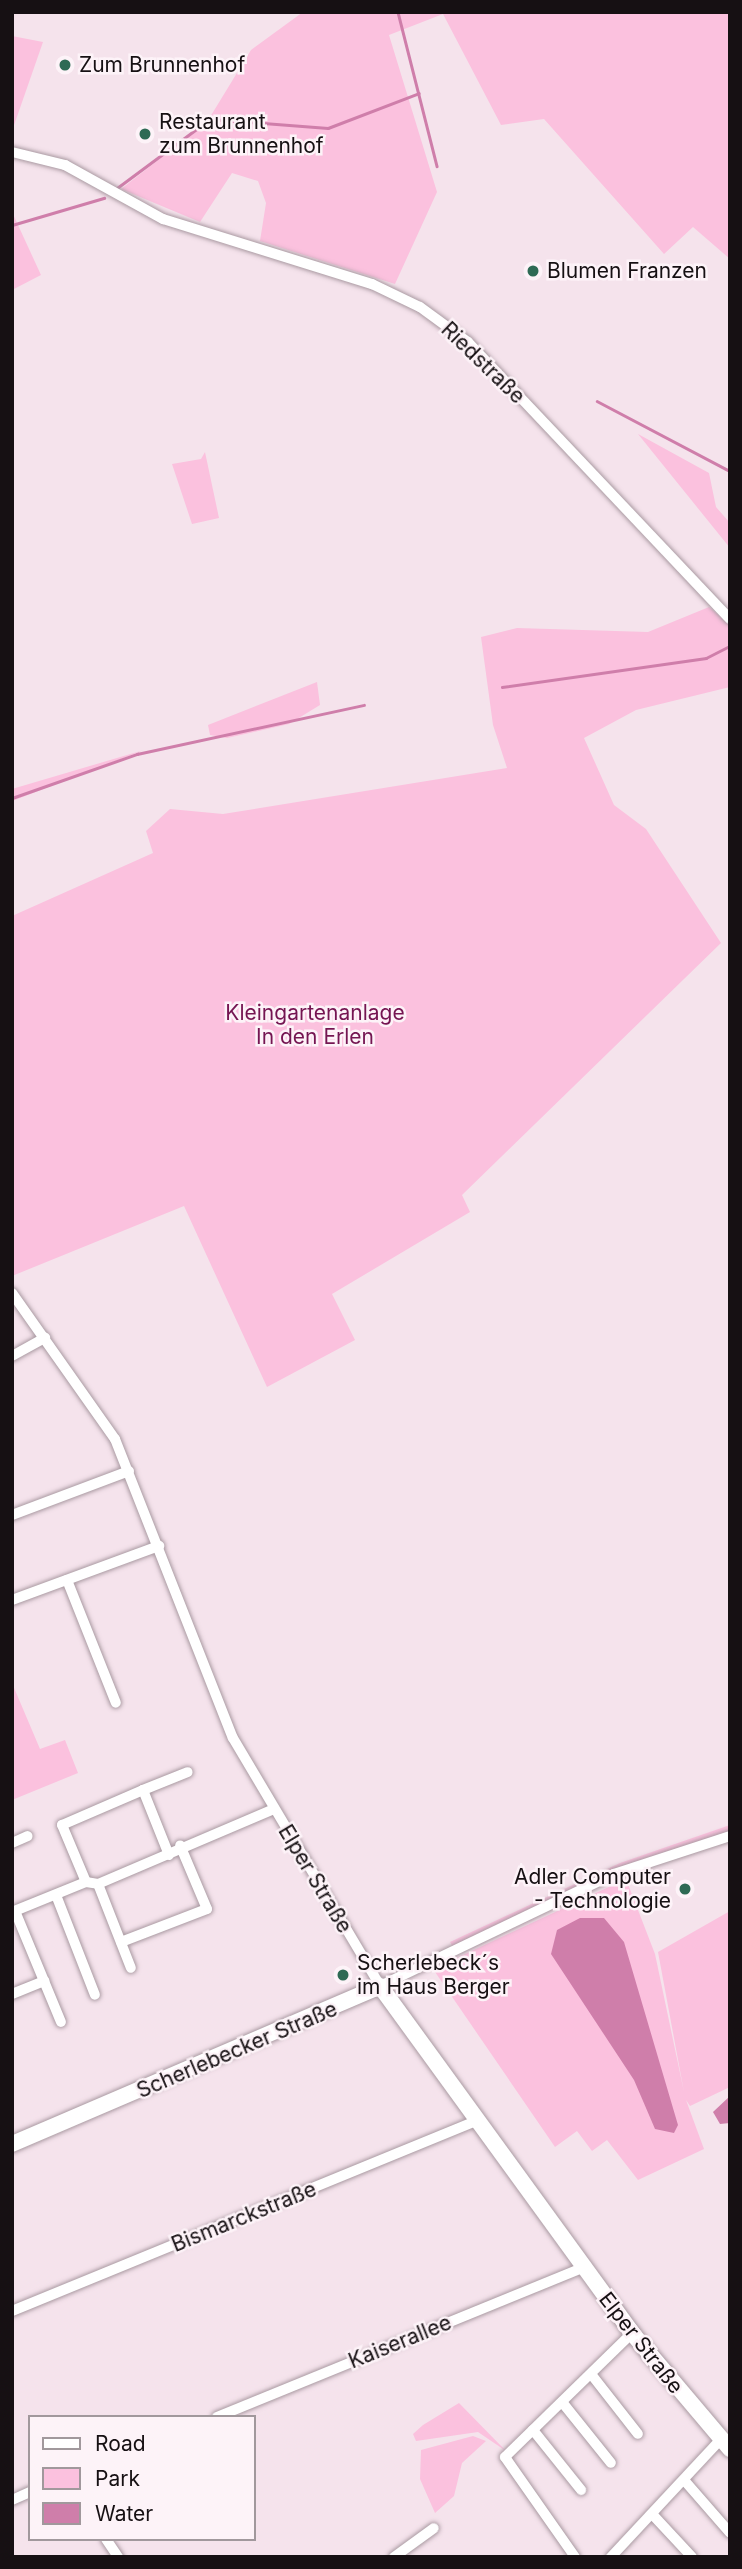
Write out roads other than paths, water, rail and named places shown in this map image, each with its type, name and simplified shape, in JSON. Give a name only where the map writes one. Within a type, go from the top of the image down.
[{"type":"street","name":"Riedstraße","points":[[12,152],[65,165],[163,219],[372,284],[420,307],[468,342],[730,619]]},
{"type":"street","name":"Elper Straße","points":[[12,1293],[115,1440],[233,1738],[380,1986],[583,2268],[632,2333],[725,2444]]},
{"type":"street","points":[[12,1356],[45,1338]]},
{"type":"street","points":[[12,1515],[129,1471]]},
{"type":"street","points":[[12,1601],[159,1546]]},
{"type":"street","points":[[67,1580],[116,1703]]},
{"type":"street","points":[[86,1882],[62,1825],[188,1772]]},
{"type":"street","points":[[143,1790],[169,1855]]},
{"type":"street","points":[[61,2022],[13,1912],[86,1882],[98,1884],[169,1855],[180,1845],[274,1809]]},
{"type":"street","points":[[12,1843],[28,1836]]},
{"type":"street","name":"Scherlebecker Straße","points":[[12,2144],[380,1986],[614,1874],[730,1836]]},
{"type":"street","points":[[121,1942],[206,1909],[180,1845]]},
{"type":"street","points":[[98,1884],[131,1968]]},
{"type":"street","points":[[56,1895],[95,1995]]},
{"type":"street","points":[[12,1994],[44,1981]]},
{"type":"street","name":"Bismarckstraße","points":[[12,2311],[476,2121]]},
{"type":"street","name":"Kaiserallee","points":[[222,2415],[583,2268]]},
{"type":"street","points":[[575,2557],[562,2542],[505,2456],[632,2333]]},
{"type":"street","points":[[591,2374],[638,2434]]},
{"type":"street","points":[[562,2402],[611,2463]]},
{"type":"street","points":[[533,2430],[581,2490]]},
{"type":"street","points":[[611,2557],[684,2480],[725,2444]]},
{"type":"street","points":[[684,2480],[730,2533]]},
{"type":"street","points":[[12,2500],[28,2493]]},
{"type":"street","points":[[652,2514],[692,2557]]},
{"type":"street","points":[[394,2557],[434,2528]]},
{"type":"street","points":[[107,2541],[118,2557]]},
{"type":"street","points":[[621,2547],[631,2557]]},
{"type":"water","points":[[580,1918],[604,1918],[624,1942],[678,2125],[674,2133],[655,2129],[634,2080],[551,1954],[557,1930]]},
{"type":"water","points":[[730,2096],[730,2123],[720,2124],[713,2112]]},
{"type":"waterway","points":[[398,12],[437,166]]},
{"type":"waterway","points":[[117,188],[210,119],[328,128],[419,93]]},
{"type":"waterway","points":[[12,225],[104,198]]},
{"type":"waterway","points":[[597,401],[730,471]]},
{"type":"waterway","points":[[502,687],[706,658],[730,646]]},
{"type":"waterway","points":[[12,798],[137,754],[364,705]]},
{"type":"place","name":"Zum Brunnenhof","points":[[65,65]]},
{"type":"place","name":"Restaurant zum Brunnenhof","points":[[145,134]]},
{"type":"place","name":"Blumen Franzen","points":[[533,271]]},
{"type":"place","name":"Adler Computer - Technologie","points":[[685,1889]]},
{"type":"place","name":"Scherlebeck´s im Haus Berger","points":[[343,1975]]},
{"type":"park label","name":"Kleingartenanlage In den Erlen","points":[[315,1025]]}]
